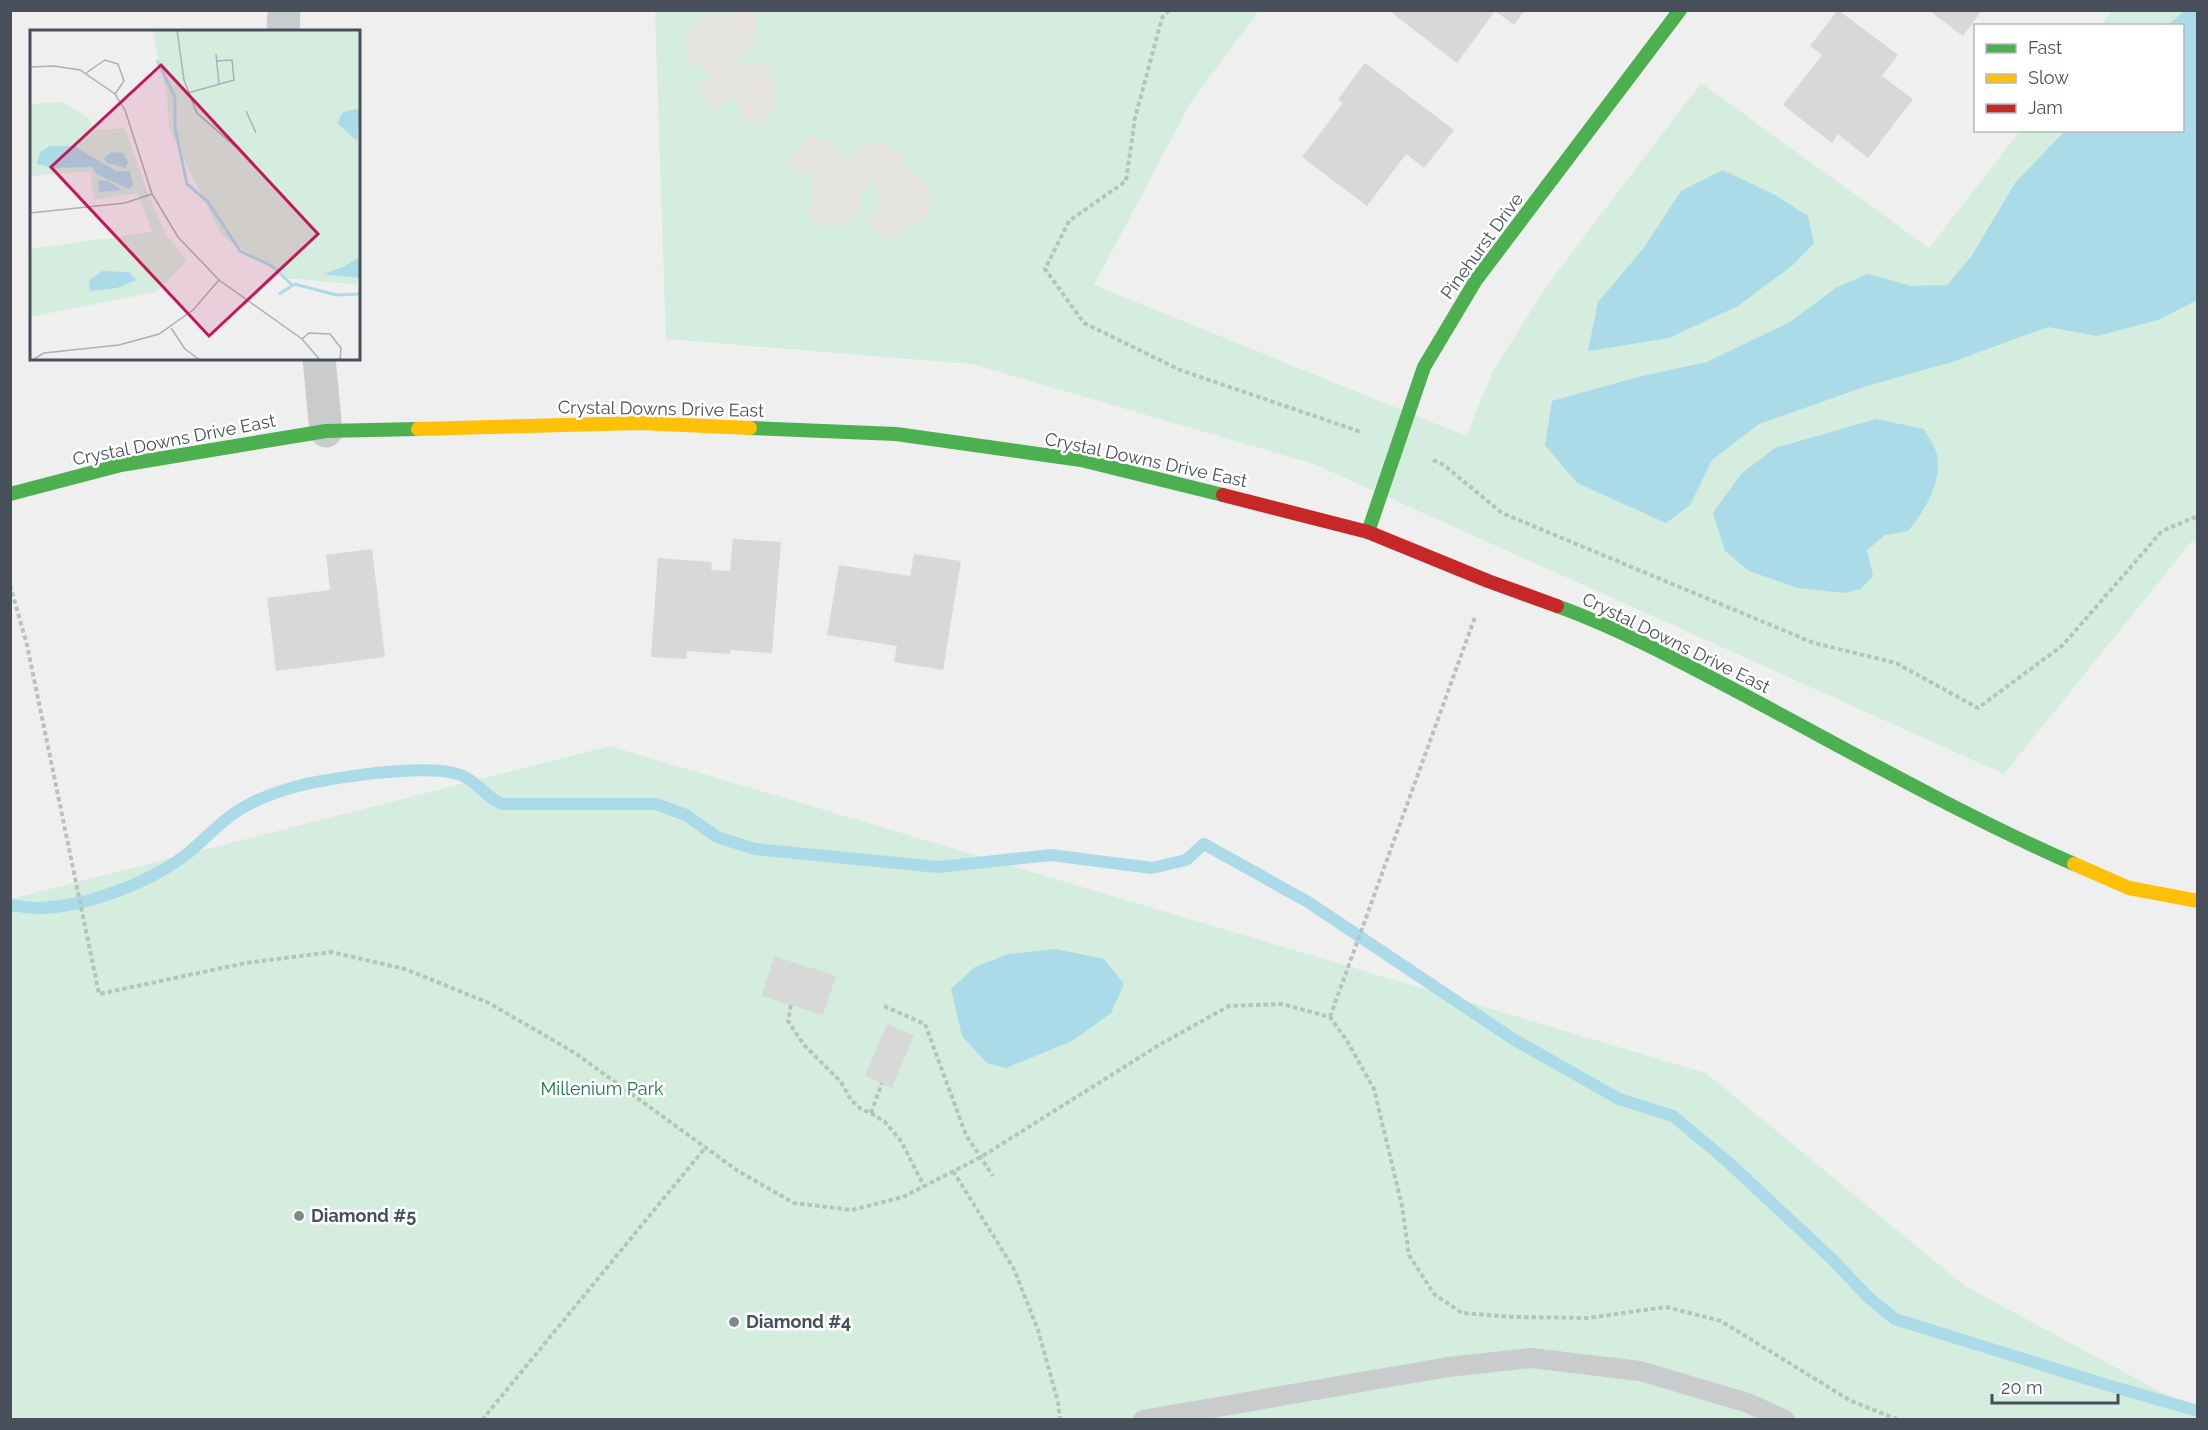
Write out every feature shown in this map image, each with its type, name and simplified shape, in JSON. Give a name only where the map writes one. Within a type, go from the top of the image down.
[{"type":"street","points":[[283,30],[284,10]]},
{"type":"street","name":"Pinehurst Drive","points":[[1368,532],[1424,367],[1476,280],[1680,10]]},
{"type":"street","points":[[319,360],[326,431]]},
{"type":"street","name":"Crystal Downs Drive East","points":[[10,494],[121,465],[326,431],[640,423],[896,434],[1081,460],[1368,532],[1488,581],[1595,620],[1708,676],[2012,837],[2129,888],[2198,901]]},
{"type":"lane","points":[[1143,1419],[1448,1367],[1531,1358],[1640,1371],[1748,1403],[1785,1419]]},
{"type":"path","points":[[1168,10],[1162,18],[1135,118],[1126,181],[1069,221],[1046,270],[1084,323],[1180,370],[1398,445],[1444,465],[1502,513],[1814,643],[1896,663],[1978,708],[2063,645],[2162,531],[2198,516]]},
{"type":"path","points":[[1330,1017],[1488,581]]},
{"type":"path","points":[[10,585],[27,645],[99,994],[246,963],[331,952],[405,969],[489,1004],[575,1053],[738,1171],[794,1203],[852,1210],[903,1197],[981,1157],[1159,1045],[1229,1006],[1282,1004],[1330,1017],[1347,1041],[1374,1089],[1402,1206],[1409,1255],[1434,1294],[1462,1313],[1514,1317],[1588,1318],[1666,1307],[1721,1321],[1851,1401],[1899,1419]]},
{"type":"path","points":[[791,1005],[788,1021],[804,1046],[841,1082],[851,1100],[861,1109],[885,1122],[901,1141],[924,1186]]},
{"type":"path","points":[[884,1006],[925,1024],[966,1135],[993,1176]]},
{"type":"path","points":[[871,1113],[882,1083]]},
{"type":"path","points":[[482,1419],[705,1148]]},
{"type":"path","points":[[953,1171],[1014,1269],[1038,1330],[1058,1402],[1060,1419]]},
{"type":"green space","points":[[655,11],[1259,11],[1191,102],[1094,285],[1466,436],[1493,371],[1548,284],[1701,83],[1929,248],[2019,132],[2184,132],[2184,24],[2102,24],[2112,11],[2197,11],[2197,542],[2192,541],[2004,774],[1314,464],[972,364],[666,339]]},
{"type":"green space","name":"Millenium Park","points":[[610,746],[1706,1073],[1965,1286],[2198,1412],[2197,1420],[11,1420],[11,899]]},
{"type":"sand","points":[[730,11],[760,11],[756,18],[758,26],[750,50],[740,55],[738,60],[741,64],[763,63],[773,80],[775,101],[768,118],[760,123],[749,124],[745,120],[735,98],[730,97],[718,109],[705,102],[700,90],[701,84],[712,73],[691,61],[685,54],[689,33],[698,19],[706,15],[724,14]]},
{"type":"sand","points":[[808,136],[827,140],[839,155],[853,155],[873,143],[884,144],[894,149],[901,155],[904,164],[928,184],[930,215],[920,223],[905,228],[889,239],[879,237],[869,226],[881,201],[876,195],[878,185],[874,181],[861,192],[859,208],[852,219],[846,223],[822,226],[810,217],[812,196],[809,191],[814,178],[812,174],[806,172],[796,174],[789,164]]},
{"type":"water","points":[[2185,10],[2198,11],[2197,300],[2158,320],[2097,336],[2048,327],[1952,362],[1867,386],[1759,424],[1712,460],[1690,505],[1666,523],[1577,483],[1545,445],[1552,401],[1638,377],[1707,362],[1790,322],[1837,287],[1868,274],[1911,286],[1947,285],[1971,257],[2015,183],[2064,132],[2184,132],[2184,24],[2169,24]]},
{"type":"water","points":[[1723,170],[1775,195],[1808,216],[1814,243],[1793,265],[1738,306],[1669,338],[1588,351],[1598,302],[1643,249],[1681,191]]},
{"type":"water","points":[[1876,419],[1924,429],[1936,452],[1938,465],[1931,496],[1908,531],[1885,535],[1867,550],[1873,576],[1861,589],[1844,593],[1798,588],[1749,571],[1725,551],[1713,513],[1741,474],[1775,448]]},
{"type":"water","points":[[1056,949],[1104,959],[1124,984],[1111,1013],[1072,1041],[1006,1068],[987,1063],[962,1036],[951,989],[975,967],[1008,954]]},
{"type":"building","points":[[1394,10],[1525,10],[1514,25],[1495,11],[1457,63],[1392,13]]},
{"type":"building","points":[[1838,10],[1898,55],[1882,76],[1913,99],[1868,158],[1838,134],[1832,143],[1783,105],[1822,55],[1810,46]]},
{"type":"building","points":[[1928,10],[1982,10],[1963,36]]},
{"type":"building","points":[[1365,63],[1454,130],[1424,168],[1406,154],[1367,206],[1302,157],[1343,103],[1338,99]]},
{"type":"building","points":[[733,539],[781,542],[772,653],[730,650],[730,654],[687,651],[687,659],[651,657],[658,558],[712,562],[711,570],[730,571]]},
{"type":"building","points":[[372,549],[385,657],[276,671],[267,598],[330,590],[326,555]]},
{"type":"building","points":[[914,554],[961,561],[943,670],[894,662],[897,646],[827,635],[839,565],[910,576]]},
{"type":"building","points":[[774,956],[836,976],[823,1015],[762,996]]},
{"type":"building","points":[[887,1024],[914,1035],[892,1088],[865,1076]]},
{"type":"waterway","points":[[10,905],[35,908],[57,907],[116,892],[172,865],[232,815],[255,801],[305,784],[375,773],[407,771],[431,770],[461,775],[502,804],[656,804],[686,815],[717,837],[755,849],[938,867],[1051,855],[1152,868],[1186,860],[1204,844],[1308,902],[1513,1039],[1619,1099],[1673,1116],[1728,1162],[1833,1260],[1869,1298],[1895,1319],[2198,1411]]},
{"type":"traffic: fast","points":[[1368,532],[1424,367],[1476,280],[1680,10]]},
{"type":"traffic: fast","points":[[750,428],[896,434],[1081,460],[1223,495]]},
{"type":"traffic: fast","points":[[10,494],[121,465],[326,431],[418,429]]},
{"type":"traffic: fast","points":[[1557,606],[1653,648],[1950,805],[2074,864]]},
{"type":"traffic: slow","points":[[418,429],[640,423],[750,428]]},
{"type":"traffic: slow","points":[[2074,864],[2129,888],[2198,901]]},
{"type":"traffic: jam","points":[[1223,495],[1368,532],[1488,581],[1557,606]]},
{"type":"place","name":"Diamond #5","points":[[299,1216]]},
{"type":"place","name":"Diamond #4","points":[[734,1322]]}]
